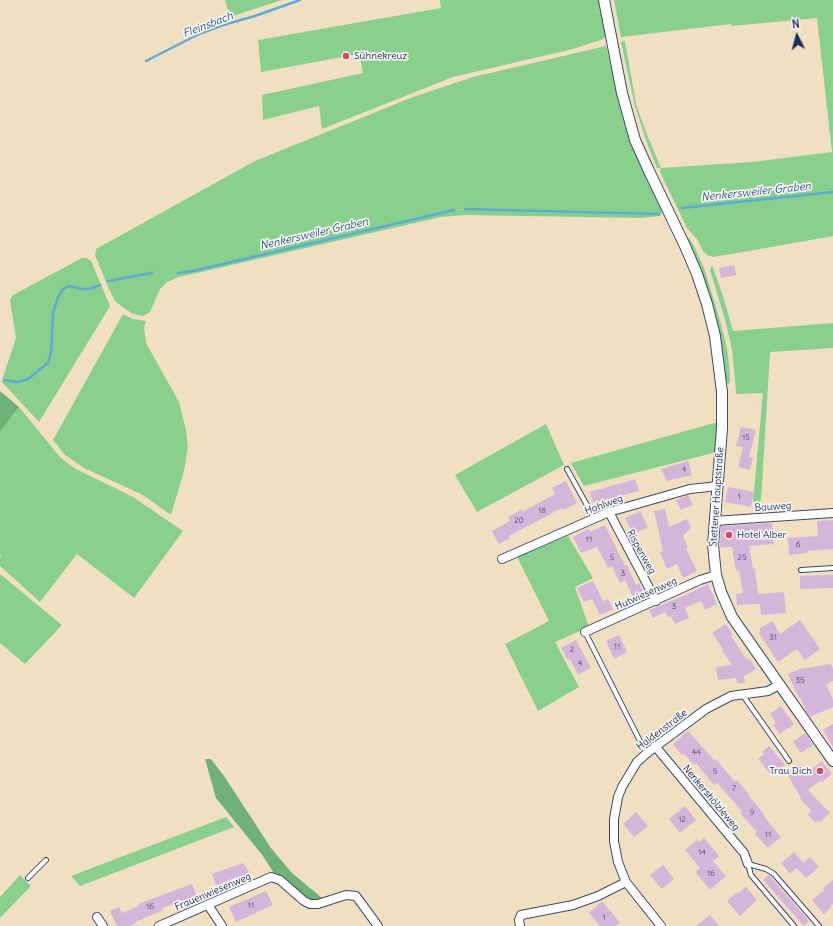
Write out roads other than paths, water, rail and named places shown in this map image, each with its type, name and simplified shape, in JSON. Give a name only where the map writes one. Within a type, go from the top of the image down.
[{"type":"street","name":"Stettener Hauptstraße","points":[[604,0],[622,93],[630,124],[649,171],[697,274],[715,336],[722,392],[722,428],[713,545],[716,575],[721,592],[732,616],[833,761]]},
{"type":"street","name":"Hohlweg","points":[[502,559],[609,512],[690,489],[718,486]]},
{"type":"street","name":"Rispenweg","points":[[609,512],[656,601]]},
{"type":"street","name":"Bauweg","points":[[714,521],[833,513]]},
{"type":"street","name":"Hutwiesenweg","points":[[585,632],[700,580],[716,575]]},
{"type":"street","name":"Haldenstraße","points":[[661,926],[626,882],[618,862],[614,819],[618,797],[622,787],[637,762],[647,752],[717,703],[731,696],[768,691],[779,685]]},
{"type":"street","name":"Nenkershölzleweg","points":[[655,746],[734,840],[744,853],[748,864]]},
{"type":"street","name":"Frauenwiesenweg","points":[[159,926],[271,877],[276,878],[289,887],[304,901],[310,904],[318,904],[346,895],[356,896],[378,926]]},
{"type":"street","points":[[520,926],[519,920],[521,914],[573,905],[598,896],[626,882]]},
{"type":"street","points":[[208,905],[222,926]]},
{"type":"street","points":[[97,917],[103,926]]},
{"type":"lane","points":[[567,469],[594,518]]},
{"type":"lane","points":[[801,570],[833,568]]},
{"type":"lane","points":[[585,632],[647,752]]},
{"type":"lane","points":[[741,694],[789,761]]},
{"type":"lane","points":[[28,878],[46,860]]},
{"type":"lane","points":[[748,864],[766,869],[774,874],[819,926]]},
{"type":"lane","name":"Nenkershölzleweg","points":[[748,864],[751,875],[794,926]]},
{"type":"waterway","name":"Fleinsbach","points":[[146,61],[199,34],[300,0]]},
{"type":"waterway","name":"Nenkersweiler Graben","points":[[682,208],[833,192]]},
{"type":"waterway","name":"Nenkersweiler Graben","points":[[465,209],[659,214]]},
{"type":"waterway","name":"Nenkersweiler Graben","points":[[178,273],[193,271],[454,210]]},
{"type":"waterway","name":"Nenkersweiler Graben","points":[[108,281],[152,273]]},
{"type":"waterway","name":"Nenkersweiler Graben","points":[[4,380],[18,382],[28,379],[48,363],[51,353],[53,313],[58,297],[63,289],[69,286],[90,289],[100,285]]},
{"type":"place","name":"Sühnekreuz","points":[[346,56]]},
{"type":"place","name":"Hotel Alber","points":[[729,535]]},
{"type":"place","name":"Trau Dich","points":[[820,771]]}]
